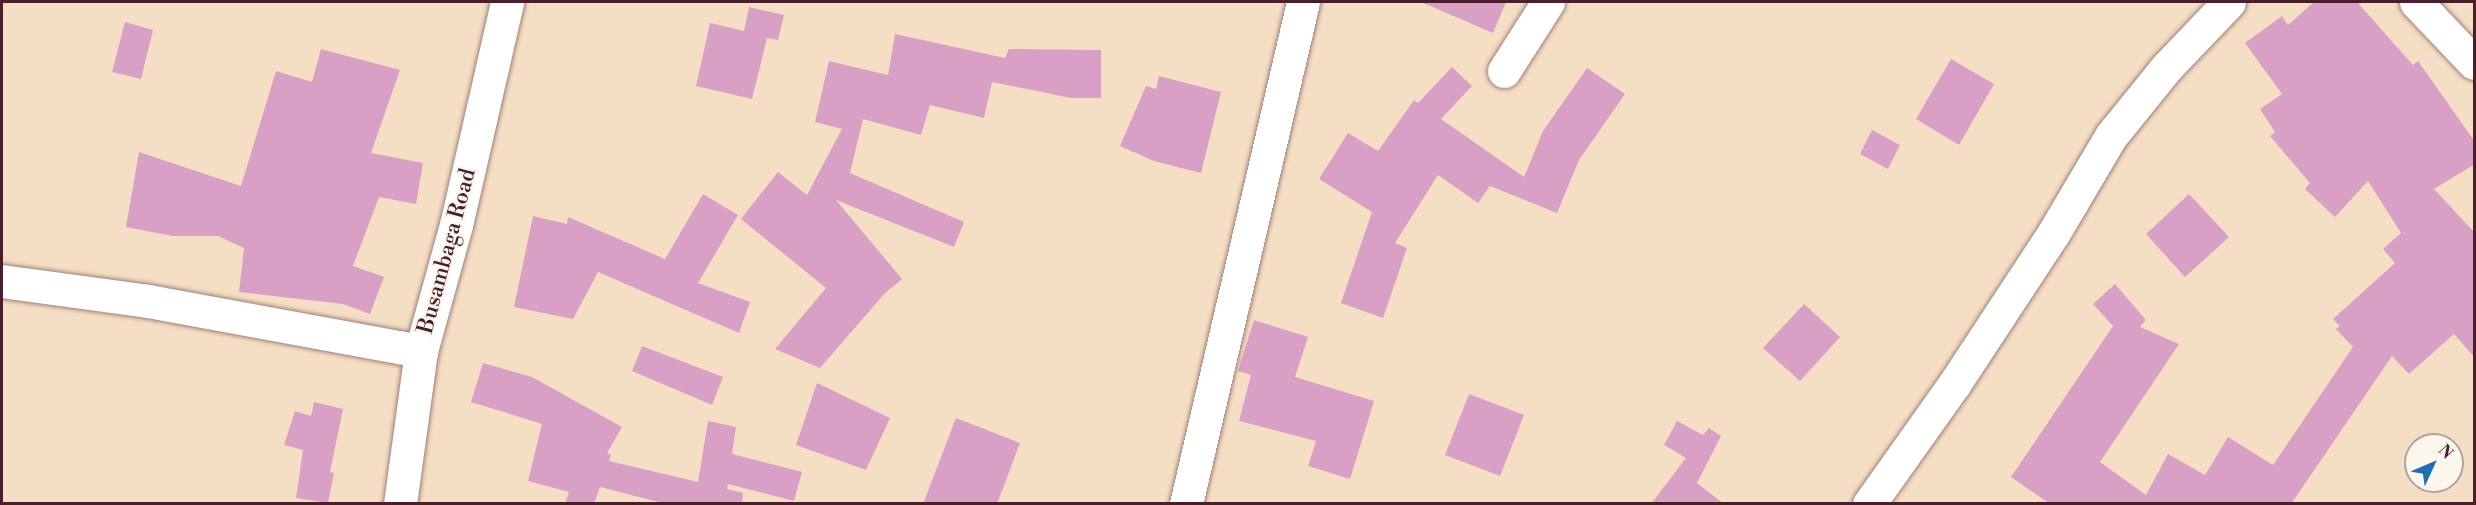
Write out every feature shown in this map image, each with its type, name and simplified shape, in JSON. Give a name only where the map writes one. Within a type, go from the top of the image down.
[{"type":"street","name":"Busambaga Road","points":[[400,504],[421,351],[456,225],[507,2]]},
{"type":"street","points":[[1186,504],[1303,2]]},
{"type":"street","points":[[1504,71],[1548,2]]},
{"type":"street","points":[[1869,504],[1955,383],[2053,234],[2111,136],[2166,68],[2229,2]]},
{"type":"street","points":[[2416,2],[2475,63]]},
{"type":"street","points":[[2,281],[147,301],[421,351]]},
{"type":"building","points":[[1421,2],[1506,2],[1493,33]]},
{"type":"building","points":[[2314,2],[2357,2],[2413,65],[2418,61],[2475,142],[2475,164],[2434,189],[2475,233],[2475,358],[2454,334],[2409,374],[2392,356],[2291,504],[2050,504],[2011,477],[2113,326],[2093,304],[2115,284],[2146,320],[2140,327],[2179,344],[2100,462],[2146,495],[2168,454],[2205,475],[2228,437],[2273,465],[2353,347],[2336,329],[2340,326],[2333,319],[2395,263],[2383,249],[2401,233],[2368,181],[2335,217],[2305,189],[2310,183],[2270,136],[2275,132],[2260,109],[2282,94],[2245,43],[2282,16],[2288,25]]},
{"type":"building","points":[[749,7],[784,15],[778,40],[767,38],[752,99],[696,86],[710,23],[744,31]]},
{"type":"building","points":[[125,22],[153,30],[141,79],[112,72]]},
{"type":"building","points":[[895,34],[1005,58],[1009,49],[1101,50],[1101,98],[1071,98],[992,82],[984,118],[930,105],[921,135],[863,119],[850,173],[964,222],[954,247],[836,200],[902,279],[885,293],[820,368],[775,349],[826,288],[741,219],[778,172],[807,195],[842,129],[815,122],[829,61],[888,75]]},
{"type":"building","points":[[321,49],[400,70],[371,153],[423,163],[416,204],[379,197],[353,266],[384,277],[370,314],[343,304],[239,292],[244,248],[218,236],[173,236],[126,227],[139,152],[241,186],[276,71],[312,82]]},
{"type":"building","points":[[1951,59],[1994,84],[1959,145],[1916,119]]},
{"type":"building","points":[[1452,67],[1472,86],[1441,119],[1524,177],[1543,131],[1587,68],[1625,94],[1579,160],[1557,213],[1490,186],[1478,203],[1438,175],[1395,243],[1407,248],[1383,318],[1341,303],[1372,212],[1319,179],[1348,133],[1378,151],[1414,100],[1418,103]]},
{"type":"building","points":[[1159,76],[1221,92],[1201,173],[1154,161],[1120,146],[1146,86],[1156,89]]},
{"type":"building","points":[[1872,130],[1900,145],[1888,169],[1860,154]]},
{"type":"building","points":[[703,194],[738,215],[698,283],[750,302],[739,333],[598,272],[573,319],[514,307],[533,216],[567,224],[568,217],[665,259]]},
{"type":"building","points":[[2189,194],[2229,237],[2185,277],[2146,234]]},
{"type":"building","points":[[1804,304],[1840,337],[1800,381],[1763,348]]},
{"type":"building","points":[[1254,320],[1308,337],[1295,377],[1374,401],[1350,479],[1308,466],[1316,441],[1239,421],[1251,375],[1238,371]]},
{"type":"building","points":[[642,346],[723,377],[712,405],[632,371]]},
{"type":"building","points":[[483,363],[532,377],[622,427],[607,453],[611,455],[609,461],[698,482],[708,421],[736,427],[732,454],[802,472],[794,501],[728,484],[727,489],[743,493],[742,504],[666,504],[600,487],[594,504],[565,504],[569,492],[528,481],[542,424],[471,402]]},
{"type":"building","points":[[817,383],[890,418],[866,470],[796,445]]},
{"type":"building","points":[[1469,394],[1524,415],[1500,476],[1445,455]]},
{"type":"building","points":[[314,402],[343,409],[330,472],[334,473],[328,503],[296,498],[303,450],[284,445],[295,411],[311,416]]},
{"type":"building","points":[[956,418],[1020,443],[997,504],[923,504]]},
{"type":"building","points":[[1677,421],[1703,435],[1709,428],[1721,436],[1697,483],[1724,504],[1651,504],[1686,458],[1664,445]]}]
